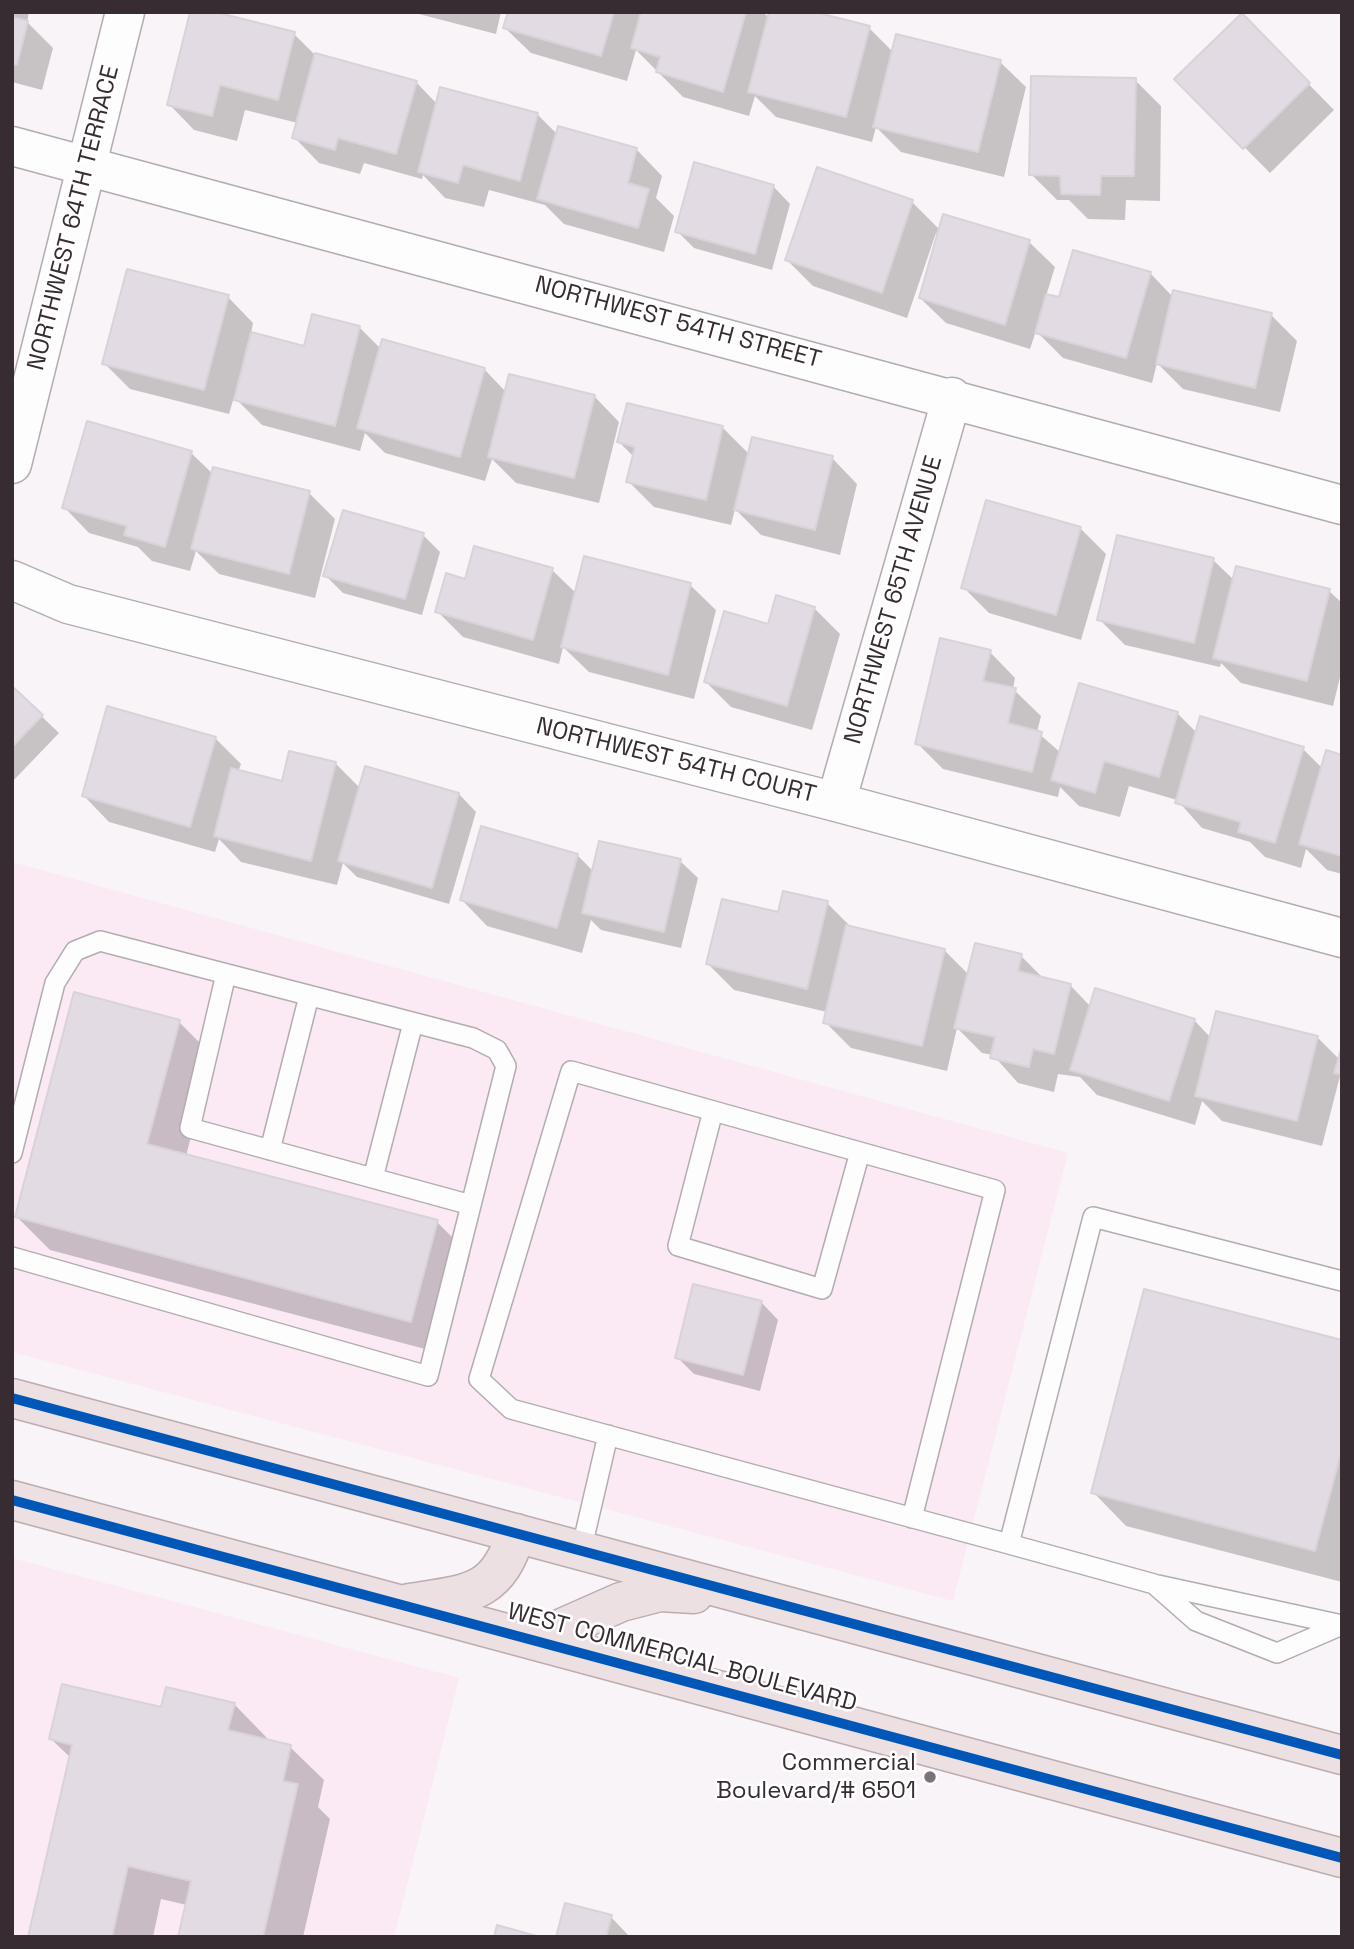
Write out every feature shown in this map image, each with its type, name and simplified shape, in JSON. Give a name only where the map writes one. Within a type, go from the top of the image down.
[{"type":"highway","points":[[12,1398],[1342,1755]]},
{"type":"highway","name":"WEST COMMERCIAL BOULEVARD","points":[[12,1500],[1342,1858]]},
{"type":"highway","points":[[400,1604],[478,1588],[496,1577],[508,1559],[516,1533]]},
{"type":"highway","points":[[535,1640],[621,1602],[660,1592],[742,1596]]},
{"type":"street","name":"NORTHWEST 64TH TERRACE","points":[[12,464],[125,12]]},
{"type":"street","name":"NORTHWEST 54TH STREET","points":[[12,146],[952,397],[1342,505]]},
{"type":"street","name":"NORTHWEST 65TH AVENUE","points":[[836,802],[952,397]]},
{"type":"street","name":"NORTHWEST 54TH COURT","points":[[12,580],[68,604],[836,802],[1342,938]]},
{"type":"lane","points":[[12,1153],[55,983],[75,951],[100,941],[473,1038],[497,1050],[506,1066],[428,1376],[12,1257]]},
{"type":"lane","points":[[226,974],[190,1128],[471,1205]]},
{"type":"lane","points":[[270,1150],[309,996]]},
{"type":"lane","points":[[373,1178],[413,1023]]},
{"type":"lane","points":[[912,1518],[996,1191],[571,1071],[479,1379],[511,1409],[1154,1584],[1342,1625],[1277,1653],[1196,1621],[1154,1584]]},
{"type":"lane","points":[[713,1111],[678,1246],[822,1289],[860,1152]]},
{"type":"lane","points":[[1009,1544],[1093,1217],[1342,1281]]},
{"type":"lane","points":[[581,1550],[608,1435]]},
{"type":"shaded area","points":[[12,862],[1068,1153],[953,1601],[12,1352]]},
{"type":"shaded area","points":[[12,1558],[459,1678],[394,1937],[12,1937]]},
{"type":"building","points":[[190,12],[215,12],[295,32],[278,100],[220,85],[212,116],[167,105]]},
{"type":"building","points":[[508,12],[614,12],[601,56],[503,28]]},
{"type":"building","points":[[641,12],[746,12],[723,92],[656,72],[660,57],[631,48]]},
{"type":"building","points":[[769,12],[815,12],[870,26],[846,117],[748,92]]},
{"type":"building","points":[[1242,13],[1310,83],[1243,149],[1174,79]]},
{"type":"building","points":[[12,17],[28,21],[17,65],[12,64]]},
{"type":"building","points":[[896,34],[1001,60],[978,152],[873,127]]},
{"type":"building","points":[[315,53],[417,81],[396,154],[338,138],[335,150],[292,138]]},
{"type":"building","points":[[1031,76],[1136,78],[1134,176],[1101,176],[1100,195],[1061,194],[1060,176],[1029,175]]},
{"type":"building","points":[[440,87],[538,113],[520,181],[463,165],[458,183],[418,172]]},
{"type":"building","points":[[558,126],[637,148],[628,183],[649,189],[638,228],[537,199]]},
{"type":"building","points":[[694,162],[774,185],[755,254],[675,232]]},
{"type":"building","points":[[817,167],[913,200],[882,293],[785,260]]},
{"type":"building","points":[[943,214],[1030,240],[1005,325],[919,298]]},
{"type":"building","points":[[1073,250],[1151,272],[1126,358],[1035,333],[1046,294],[1059,297]]},
{"type":"building","points":[[127,269],[229,295],[204,390],[102,364]]},
{"type":"building","points":[[1173,290],[1272,313],[1255,388],[1156,364]]},
{"type":"building","points":[[312,314],[360,326],[335,426],[234,400],[251,332],[304,346]]},
{"type":"building","points":[[382,339],[485,368],[460,457],[357,428]]},
{"type":"building","points":[[509,374],[595,395],[574,478],[488,457]]},
{"type":"building","points":[[627,403],[723,426],[706,500],[626,482],[635,447],[617,442]]},
{"type":"building","points":[[87,421],[192,451],[165,547],[124,535],[127,526],[62,508]]},
{"type":"building","points":[[752,437],[833,456],[815,530],[734,510]]},
{"type":"building","points":[[213,467],[310,491],[289,574],[191,549]]},
{"type":"building","points":[[986,500],[1081,527],[1056,615],[961,588]]},
{"type":"building","points":[[343,510],[424,533],[405,599],[323,576]]},
{"type":"building","points":[[1117,535],[1214,558],[1194,643],[1097,620]]},
{"type":"building","points":[[474,546],[553,568],[533,640],[435,612],[446,573],[465,579]]},
{"type":"building","points":[[584,556],[691,583],[668,675],[561,647]]},
{"type":"building","points":[[1236,566],[1330,589],[1307,681],[1213,658]]},
{"type":"building","points":[[776,595],[815,607],[787,706],[704,682],[724,611],[768,624]]},
{"type":"building","points":[[940,638],[991,650],[983,681],[1016,688],[1008,723],[1042,732],[1032,772],[915,744]]},
{"type":"building","points":[[1079,683],[1178,712],[1159,777],[1104,761],[1095,793],[1051,780]]},
{"type":"building","points":[[12,686],[43,715],[12,747]]},
{"type":"building","points":[[107,706],[216,737],[190,827],[82,796]]},
{"type":"building","points":[[1200,716],[1304,747],[1275,843],[1238,832],[1241,822],[1175,803]]},
{"type":"building","points":[[1326,750],[1342,755],[1342,856],[1299,844]]},
{"type":"building","points":[[289,751],[336,762],[311,861],[214,836],[231,768],[282,781]]},
{"type":"building","points":[[365,766],[459,793],[432,888],[338,861]]},
{"type":"building","points":[[481,826],[578,854],[557,928],[460,900]]},
{"type":"building","points":[[599,841],[681,859],[664,932],[582,913]]},
{"type":"building","points":[[783,891],[828,901],[807,989],[706,964],[722,899],[778,912]]},
{"type":"building","points":[[846,925],[945,949],[922,1046],[823,1023]]},
{"type":"building","points":[[975,943],[1022,954],[1018,971],[1071,984],[1054,1054],[1033,1049],[1029,1067],[990,1058],[995,1037],[954,1028]]},
{"type":"building","points":[[1095,988],[1195,1019],[1169,1101],[1070,1070]]},
{"type":"building","points":[[74,992],[180,1020],[147,1144],[438,1220],[411,1322],[15,1217]]},
{"type":"building","points":[[1216,1011],[1318,1036],[1297,1121],[1195,1096]]},
{"type":"building","points":[[1342,1046],[1342,1075],[1334,1073]]},
{"type":"building","points":[[693,1284],[762,1301],[743,1375],[675,1358]]},
{"type":"building","points":[[1144,1289],[1342,1340],[1342,1449],[1315,1551],[1091,1493]]},
{"type":"building","points":[[62,1684],[161,1707],[166,1687],[235,1703],[228,1730],[291,1745],[283,1781],[298,1784],[263,1937],[178,1937],[191,1881],[128,1866],[112,1937],[28,1937],[72,1745],[49,1739]]},
{"type":"building","points":[[565,1903],[612,1915],[606,1937],[556,1937]]},
{"type":"building","points":[[497,1925],[540,1937],[494,1937]]},
{"type":"cycle path","points":[[12,1398],[1342,1755]]},
{"type":"cycle path","points":[[12,1500],[1342,1858]]},
{"type":"place","name":"Commercial Boulevard/# 6501","points":[[930,1777]]}]
